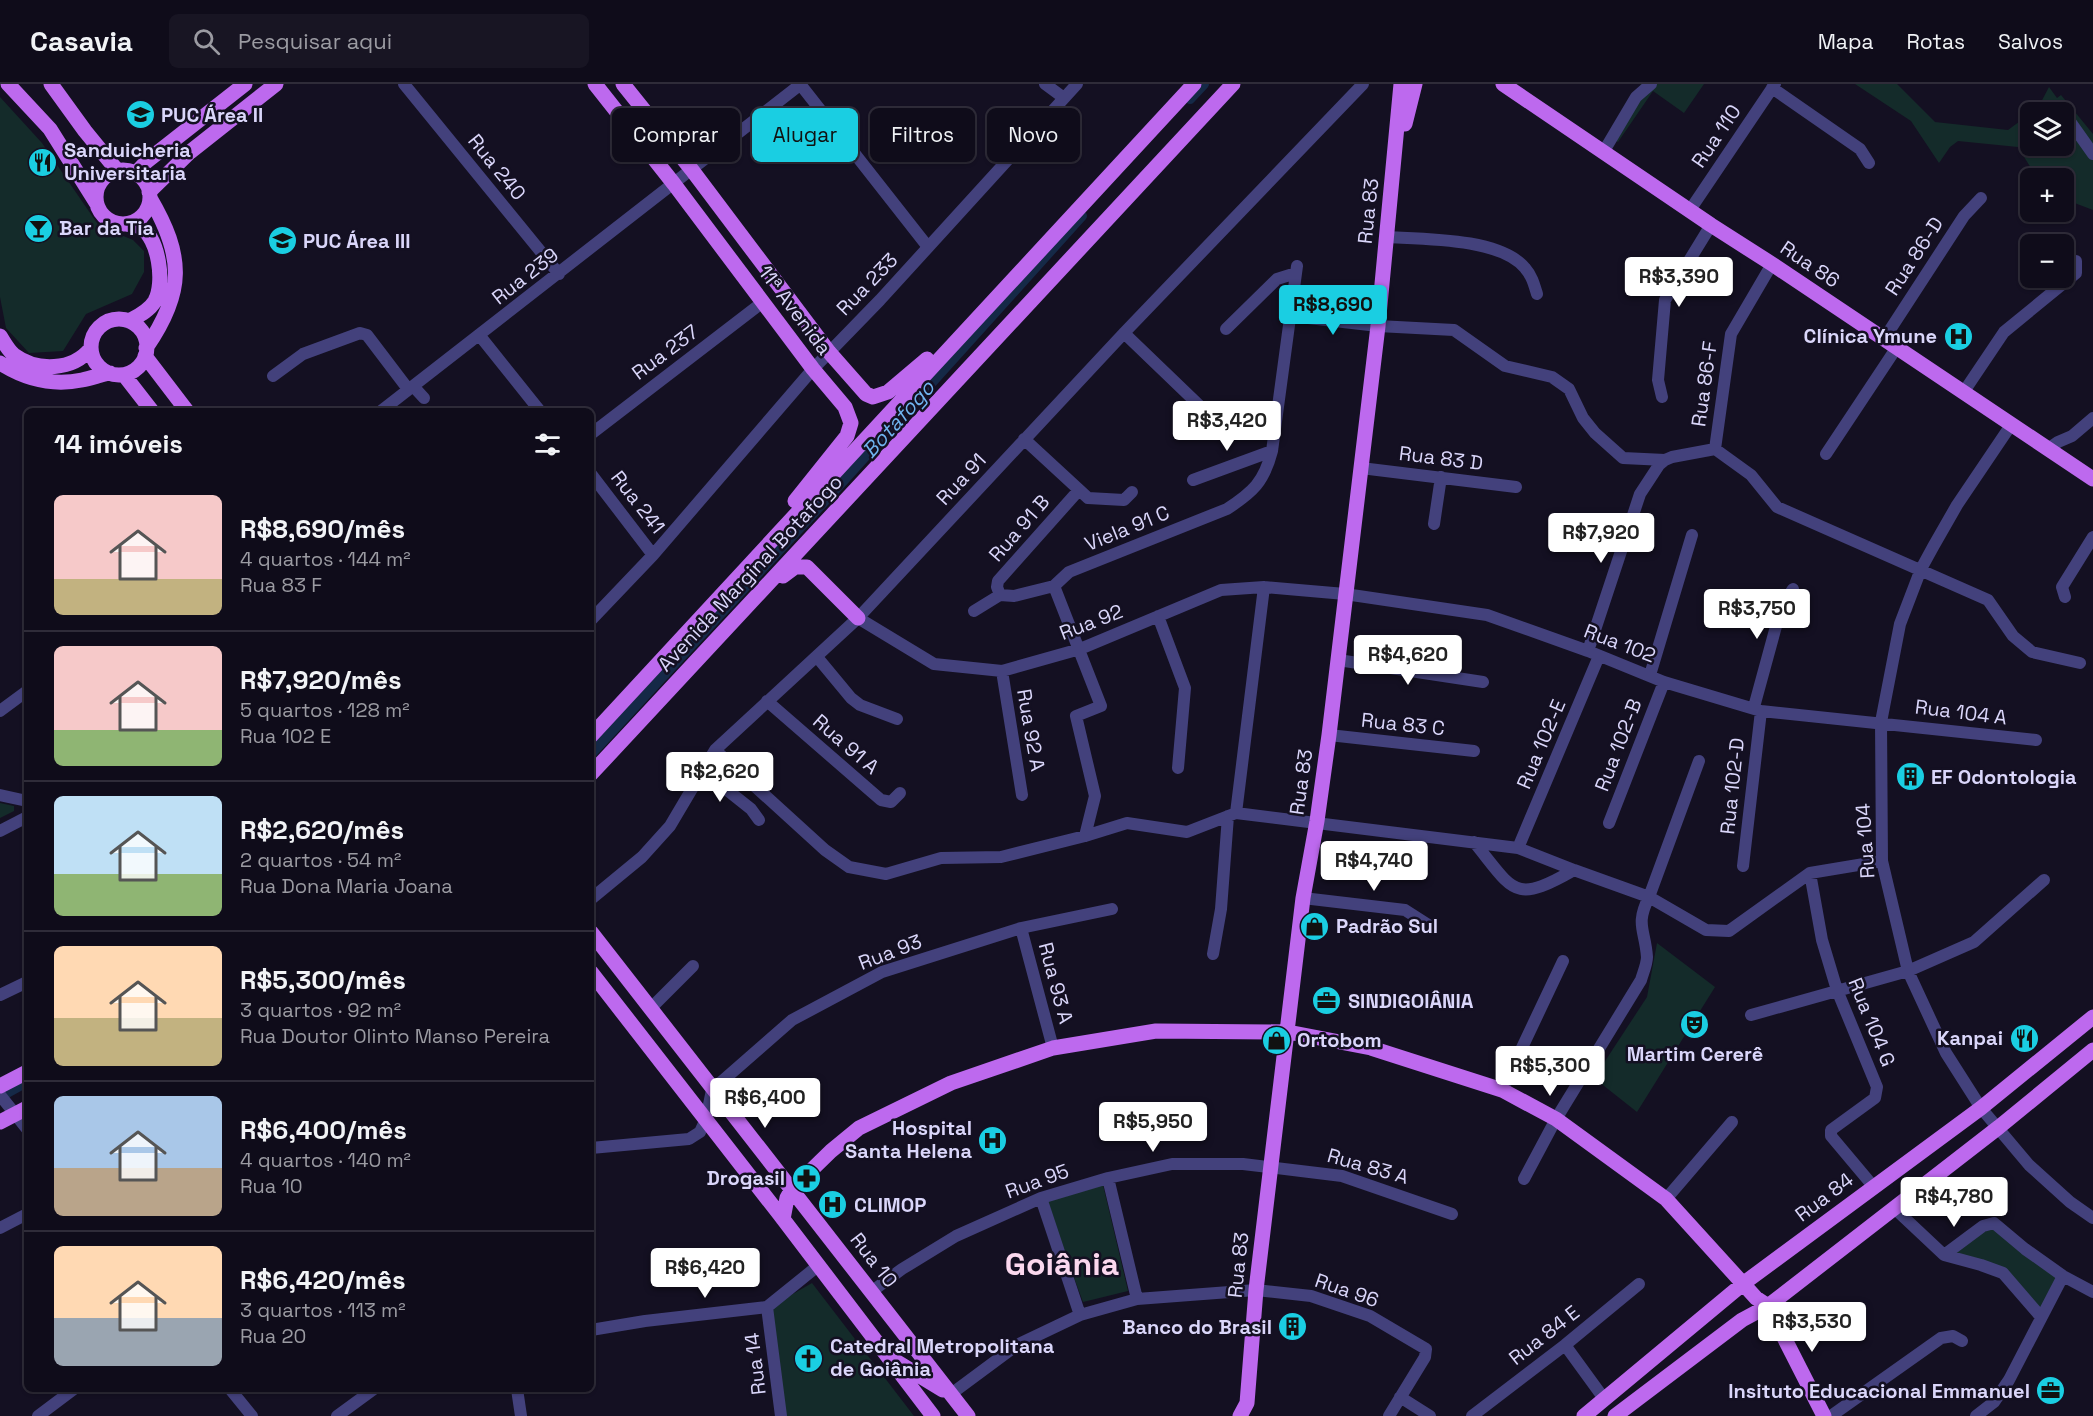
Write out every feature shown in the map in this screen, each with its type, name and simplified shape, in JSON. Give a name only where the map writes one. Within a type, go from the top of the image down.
[{"type":"main road","points":[[8,84],[50,129],[99,210],[109,220],[140,228],[149,237],[157,251],[160,274],[159,290],[154,302],[146,311],[129,321]]},
{"type":"main road","points":[[0,363],[13,372],[34,380],[47,381],[74,381],[117,374],[137,368],[160,328],[173,299],[177,266],[171,242],[142,178],[136,173],[116,169],[51,84]]},
{"type":"main road","points":[[136,173],[147,161],[245,84]]},
{"type":"main road","points":[[126,224],[138,219],[145,212],[150,195],[199,146],[276,84]]},
{"type":"main road","name":"11ª Avenida","points":[[594,84],[674,184],[813,369],[845,407],[851,423],[847,436],[826,464],[759,543],[748,566]]},
{"type":"main road","name":"11ª Avenida","points":[[622,84],[692,170],[829,352],[866,394],[873,397],[888,392],[971,323]]},
{"type":"main road","name":"Avenida Marginal Botafogo","points":[[594,733],[1194,84]]},
{"type":"main road","name":"Avenida Marginal Botafogo","points":[[594,771],[1233,84]]},
{"type":"main road","name":"Rua 83","points":[[1246,1412],[1256,1290],[1303,898],[1329,735],[1378,326],[1401,84]]},
{"type":"main road","name":"Rua 83","points":[[1394,168],[1415,84]]},
{"type":"main road","name":"Rua 86","points":[[1503,84],[2093,479]]},
{"type":"main road","points":[[186,130],[199,146]]},
{"type":"main road","points":[[97,204],[97,189],[100,182],[116,169]]},
{"type":"main road","points":[[0,336],[12,353],[43,367],[74,363],[85,356],[91,348],[96,331],[103,324],[111,320],[129,321],[142,332],[146,352],[185,408]]},
{"type":"main road","points":[[91,348],[97,364],[117,374],[149,408]]},
{"type":"main road","points":[[723,634],[739,624],[780,578],[800,566],[807,567],[815,574],[858,618]]},
{"type":"main road","name":"Rua 10","points":[[594,936],[968,1416]]},
{"type":"main road","points":[[594,976],[819,1265],[933,1416]]},
{"type":"main road","name":"Rua 84","points":[[1584,1416],[1744,1283],[1981,1108],[2093,1017]]},
{"type":"main road","points":[[643,1039],[646,1033],[654,1030],[686,1068],[708,1084]]},
{"type":"main road","points":[[783,1219],[792,1189],[831,1151],[859,1128],[951,1083],[1053,1048],[1156,1031],[1288,1032],[1371,1048],[1502,1090],[1556,1119],[1666,1199],[1756,1298],[1768,1306],[1824,1416]]},
{"type":"main road","points":[[1622,1414],[1742,1320],[1768,1306],[2093,1050]]},
{"type":"main road","points":[[0,1086],[24,1074]]},
{"type":"main road","points":[[0,1122],[24,1110]]},
{"type":"main road","points":[[881,1348],[900,1364],[951,1394]]},
{"type":"street","name":"Rua 240","points":[[404,84],[559,274]]},
{"type":"street","name":"Rua 239","points":[[387,408],[801,84]]},
{"type":"street","points":[[801,84],[928,247]]},
{"type":"street","points":[[1046,84],[1064,98]]},
{"type":"street","name":"Rua 233","points":[[594,617],[653,555],[813,369],[1077,84]]},
{"type":"street","name":"Rua 91","points":[[594,897],[642,857],[670,826],[715,750],[858,618],[1124,333],[1363,84]]},
{"type":"street","points":[[1604,152],[1636,97],[1651,84]]},
{"type":"street","points":[[1774,86],[1860,148],[1869,163]]},
{"type":"street","name":"Rua 110","points":[[1690,210],[1774,86]]},
{"type":"street","points":[[2074,127],[2093,154]]},
{"type":"street","name":"Rua 86-D","points":[[1884,339],[1964,216],[1981,198]]},
{"type":"street","points":[[1662,398],[1658,380],[1665,300],[1711,225]]},
{"type":"street","points":[[1387,237],[1463,242],[1499,250],[1524,266],[1533,278],[1537,294]]},
{"type":"street","points":[[1963,393],[2004,332],[2076,273],[2076,261]]},
{"type":"street","name":"Rua 86-F","points":[[1715,449],[1731,334],[1772,264]]},
{"type":"street","name":"Viela 91 C","points":[[974,611],[1000,595],[1014,597],[1054,586],[1069,572],[1227,509],[1249,494],[1267,471],[1272,451],[1297,270],[1277,279],[1227,329]]},
{"type":"street","name":"Rua 237","points":[[594,432],[763,302]]},
{"type":"street","points":[[1291,316],[1378,326],[1454,330],[1504,366],[1552,377],[1569,389],[1589,426],[1623,458],[1665,460],[1715,449],[1751,475],[1777,507],[1988,600],[2013,636],[2032,652],[2080,663]]},
{"type":"street","points":[[273,376],[303,354],[360,333],[367,335],[411,388],[423,398]]},
{"type":"street","points":[[1124,333],[1202,408]]},
{"type":"street","points":[[480,336],[538,408]]},
{"type":"street","points":[[1826,454],[1897,347]]},
{"type":"street","points":[[2048,449],[2072,436],[2093,418]]},
{"type":"street","name":"Rua 104","points":[[2011,425],[1957,505],[1921,569],[1900,624],[1881,722],[1882,861],[1908,971],[1946,1053],[1981,1108],[2029,1165],[2070,1202],[2093,1218]]},
{"type":"street","name":"Rua 91 B","points":[[1024,439],[1088,498],[1124,500],[1132,492]]},
{"type":"street","points":[[1193,480],[1272,451]]},
{"type":"street","name":"Rua 102-E","points":[[1518,848],[1593,653],[1640,495],[1659,465],[1665,460]]},
{"type":"street","name":"Rua 83 D","points":[[1361,468],[1516,487]]},
{"type":"street","points":[[1434,524],[1441,477]]},
{"type":"street","name":"Rua 241","points":[[594,478],[653,555]]},
{"type":"street","name":"Rua 91 B","points":[[1000,595],[997,587],[998,581],[1078,490]]},
{"type":"street","points":[[1650,675],[1692,535]]},
{"type":"street","points":[[2065,597],[2062,587],[2093,537]]},
{"type":"street","points":[[1054,586],[1101,706],[1076,716],[1095,796],[1085,836]]},
{"type":"street","points":[[1213,954],[1264,587]]},
{"type":"street","name":"Rua 92","points":[[858,618],[934,664],[1002,671],[1080,650],[1221,590],[1264,587],[1345,594]]},
{"type":"street","name":"Rua 102-D","points":[[1743,866],[1757,709],[1781,608],[1793,589]]},
{"type":"street","name":"Rua 102","points":[[1345,594],[1487,615],[1593,653],[1664,682],[1757,709],[1881,722]]},
{"type":"street","points":[[1158,616],[1185,688],[1178,768]]},
{"type":"street","points":[[816,657],[851,698],[860,705],[897,719]]},
{"type":"street","points":[[1338,660],[1483,682]]},
{"type":"street","name":"Rua 92 A","points":[[1002,671],[1022,795]]},
{"type":"street","name":"Rua 102-B","points":[[1609,823],[1664,682]]},
{"type":"street","points":[[0,711],[24,693]]},
{"type":"street","name":"Rua 91 A","points":[[767,700],[880,800],[891,802],[900,793]]},
{"type":"street","name":"Rua 104 A","points":[[1881,722],[2036,740]]},
{"type":"street","name":"Rua 83 C","points":[[1329,735],[1474,751]]},
{"type":"street","points":[[715,750],[825,850],[849,867],[886,874],[941,858],[1000,857],[1127,823],[1187,832],[1232,814],[1317,821],[1518,848],[1649,897],[1706,930],[1730,931],[1810,873],[1882,861]]},
{"type":"street","points":[[1524,1179],[1556,1119],[1641,980],[1647,958],[1640,916],[1699,761]]},
{"type":"street","points":[[702,770],[758,818]]},
{"type":"street","points":[[0,795],[23,800],[23,819],[0,831]]},
{"type":"street","points":[[1474,842],[1509,884],[1522,891],[1545,886],[1574,870]]},
{"type":"street","name":"Rua 104 G","points":[[1810,873],[1822,940],[1837,990],[1877,1086],[1875,1098],[1831,1130],[1831,1136],[1873,1186]]},
{"type":"street","points":[[1751,1015],[1908,971],[1974,942],[2044,880]]},
{"type":"street","points":[[1303,898],[1405,910],[1430,926]]},
{"type":"street","name":"Rua 93","points":[[708,1084],[792,1020],[882,972],[1021,928],[1112,909]]},
{"type":"street","name":"Rua 93 A","points":[[1021,928],[1053,1048]]},
{"type":"street","points":[[1502,1090],[1563,961]]},
{"type":"street","points":[[650,1010],[693,966]]},
{"type":"street","points":[[0,995],[24,983]]},
{"type":"street","points":[[594,1148],[688,1139],[700,1132],[706,1119],[708,1084]]},
{"type":"street","points":[[0,1095],[24,1126]]},
{"type":"street","points":[[1666,1199],[1732,1122]]},
{"type":"street","name":"Rua 95","points":[[871,1292],[902,1269],[956,1236],[1041,1198],[1108,1178],[1172,1164],[1244,1164],[1271,1167]]},
{"type":"street","name":"Rua 83 A","points":[[1271,1167],[1342,1176],[1452,1214]]},
{"type":"street","points":[[1108,1178],[1137,1299]]},
{"type":"street","points":[[1041,1198],[1080,1315]]},
{"type":"street","points":[[1894,1208],[1944,1255],[2003,1273],[2042,1317]]},
{"type":"street","points":[[0,1228],[24,1216]]},
{"type":"street","points":[[1944,1255],[1983,1226],[1994,1223],[2063,1276],[2093,1292]]},
{"type":"street","points":[[594,1330],[645,1321],[767,1307],[819,1265]]},
{"type":"street","points":[[1976,1416],[1994,1402],[2009,1380],[2063,1276]]},
{"type":"street","name":"Rua 84 E","points":[[1472,1416],[1565,1345],[1639,1284]]},
{"type":"street","name":"Rua 96","points":[[951,1394],[1017,1345],[1080,1315],[1137,1299],[1256,1290],[1311,1296],[1370,1316],[1426,1349],[1425,1357],[1400,1397]]},
{"type":"street","name":"Rua 14","points":[[767,1307],[780,1416]]},
{"type":"street","points":[[1831,1416],[1941,1338],[1953,1336],[1962,1341]]},
{"type":"street","points":[[1565,1345],[1605,1400]]},
{"type":"street","points":[[38,1416],[70,1392]]},
{"type":"street","points":[[232,1392],[252,1416]]},
{"type":"street","points":[[337,1416],[370,1392]]},
{"type":"street","points":[[517,1392],[521,1416]]},
{"type":"street","points":[[1389,1416],[1400,1397],[1430,1416]]},
{"type":"green space","points":[[1641,84],[1704,84],[1684,113],[1653,91],[1618,142],[1607,135]]},
{"type":"green space","points":[[1855,84],[1897,84],[1935,122],[2008,130],[2020,121],[2020,150],[2018,147],[1958,141],[1950,147],[1939,163],[1911,121]]},
{"type":"green space","points":[[2049,87],[2057,98],[2061,95],[2067,102],[2041,102]]},
{"type":"green space","points":[[0,97],[42,143],[99,226],[133,240],[144,251],[144,272],[132,294],[86,314],[63,351],[29,353],[6,328],[0,297]]},
{"type":"green space","points":[[2074,111],[2093,134],[2093,210],[2074,203],[2074,168],[2031,168],[2024,156],[2074,156]]},
{"type":"green space","points":[[0,803],[14,806],[14,811],[0,818]]},
{"type":"green space","points":[[1657,943],[1715,987],[1637,1112],[1594,1078],[1647,997]]},
{"type":"green space","points":[[1103,1185],[1128,1291],[1083,1302],[1046,1202]]},
{"type":"green space","points":[[1994,1228],[2057,1277],[2041,1311],[2005,1269],[1953,1254],[1979,1234]]},
{"type":"green space","points":[[812,1283],[914,1416],[782,1416],[772,1306]]},
{"type":"waterway","name":"Botafogo","points":[[1190,99],[1204,84]]},
{"type":"waterway","name":"Botafogo","points":[[594,751],[835,490],[1082,216]]},
{"type":"waterway","name":"Botafogo","points":[[0,1097],[24,1084]]},
{"type":"place","name":"PUC Área II","points":[[140,115]]},
{"type":"place","name":"Sanduicheria Universitaria","points":[[43,162]]},
{"type":"place","name":"Bar da Tia","points":[[38,228]]},
{"type":"place","name":"PUC Área III","points":[[282,241]]},
{"type":"place","name":"Clínica Ymune","points":[[1958,336]]},
{"type":"place","name":"EF Odontologia","points":[[1910,777]]},
{"type":"place","name":"Padrão Sul","points":[[1315,926]]},
{"type":"place","name":"SINDIGOIÂNIA","points":[[1327,1001]]},
{"type":"place","name":"Martim Cererê","points":[[1695,1024]]},
{"type":"place","name":"Kanpai","points":[[2024,1038]]},
{"type":"place","name":"Ortobom","points":[[1276,1040]]},
{"type":"place","name":"Hospital Santa Helena","points":[[993,1140]]},
{"type":"place","name":"Drogasil","points":[[806,1178]]},
{"type":"place","name":"CLIMOP","points":[[833,1205]]},
{"type":"place","name":"Banco do Brasil","points":[[1293,1327]]},
{"type":"place","name":"Catedral Metropolitana de Goiânia","points":[[809,1358]]},
{"type":"place","name":"Insituto Educacional Emmanuel","points":[[2051,1391]]},
{"type":"district","name":"Goiânia","points":[[1062,1264]]}]
